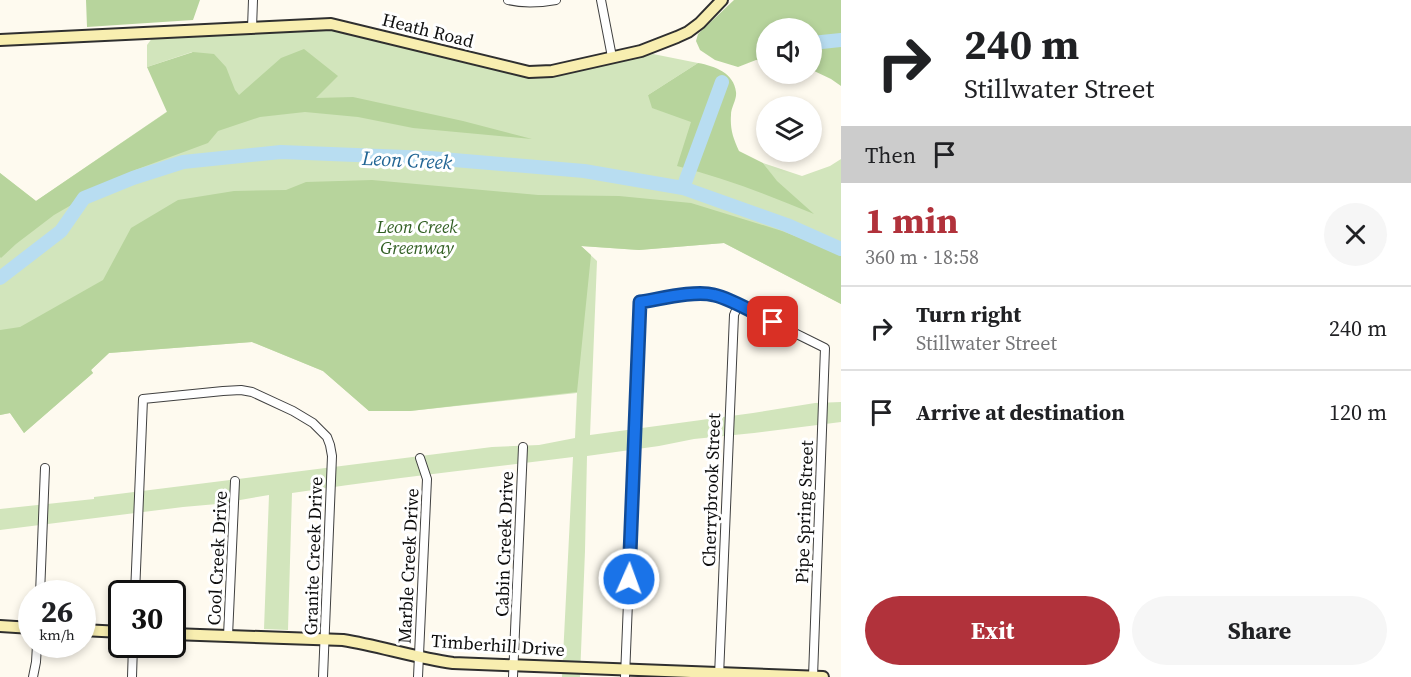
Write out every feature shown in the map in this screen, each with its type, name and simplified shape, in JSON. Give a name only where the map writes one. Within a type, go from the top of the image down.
[{"type":"street","points":[[252,28],[253,0]]},
{"type":"street","points":[[508,0],[541,3],[556,0]]},
{"type":"street","points":[[601,0],[612,57]]},
{"type":"street","name":"Heath Road","points":[[0,40],[332,24],[529,72],[552,71],[641,51],[682,35],[700,23],[722,0]]},
{"type":"street","points":[[625,673],[640,302],[703,293],[722,297],[738,305]]},
{"type":"street","name":"Pipe Spring Street","points":[[738,305],[825,348],[813,677]]},
{"type":"street","name":"Cherrybrook Street","points":[[719,675],[732,346],[734,315],[738,305]]},
{"type":"street","name":"Granite Creek Drive","points":[[136,580],[143,399],[241,390],[261,396],[293,411],[313,423],[327,437],[332,456],[323,677]]},
{"type":"street","name":"Cabin Creek Drive","points":[[513,677],[523,447]]},
{"type":"street","name":"Marble Creek Drive","points":[[418,677],[426,479],[420,458]]},
{"type":"street","points":[[41,580],[45,468]]},
{"type":"street","name":"Cool Creek Drive","points":[[228,636],[235,481]]},
{"type":"street","points":[[0,626],[18,627]]},
{"type":"street","name":"Timberhill Drive","points":[[186,634],[343,640],[453,663],[514,664],[625,673],[823,677]]},
{"type":"street","points":[[33,677],[36,658]]},
{"type":"street","points":[[132,677],[133,658]]},
{"type":"green space","points":[[86,0],[200,0],[193,20],[87,27]]},
{"type":"green space","points":[[734,0],[841,0],[841,86],[822,75],[822,18],[756,18],[756,60],[738,67],[715,60],[700,50],[696,41],[698,34]]},
{"type":"green space","name":"Leon Creek Greenway","points":[[326,29],[344,31],[540,77],[653,54],[698,63],[648,95],[699,106],[744,167],[771,174],[763,163],[802,176],[830,166],[841,159],[841,304],[724,243],[639,250],[581,246],[597,261],[590,435],[815,403],[841,402],[841,422],[694,439],[587,456],[580,677],[562,677],[573,457],[292,493],[288,630],[264,629],[269,495],[217,504],[0,530],[0,509],[94,499],[94,497],[492,447],[539,445],[575,438],[577,393],[410,411],[369,411],[323,371],[252,342],[109,353],[91,370],[93,373],[24,433],[10,413],[0,415],[0,173],[36,201],[200,89],[192,52],[147,67],[147,45],[153,37]]},
{"type":"green space","points":[[304,49],[338,76],[316,98],[353,97],[532,139],[413,128],[358,117],[305,112],[260,117],[218,131],[208,143],[135,170],[106,185],[54,215],[0,257],[0,173],[36,201],[167,112],[147,67],[193,52],[214,54],[226,67],[239,95],[281,58]]},
{"type":"green space","points":[[698,63],[711,66],[728,75],[734,85],[736,95],[731,112],[731,125],[739,151],[756,160],[756,162],[763,163],[777,181],[814,214],[746,187],[677,166],[691,122],[652,108],[648,95]]},
{"type":"green space","points":[[372,180],[538,195],[619,196],[691,203],[782,231],[841,254],[841,304],[724,243],[639,250],[581,246],[591,255],[577,392],[410,411],[369,411],[323,371],[252,342],[109,353],[91,370],[93,373],[24,433],[10,413],[0,415],[0,330],[20,327],[103,280],[131,228],[178,200],[234,191],[286,190],[306,182]]},
{"type":"waterway","points":[[822,42],[841,40]]},
{"type":"waterway","points":[[683,188],[722,82]]},
{"type":"waterway","name":"Leon Creek","points":[[0,278],[61,231],[84,198],[133,178],[183,162],[281,152],[430,158],[584,171],[683,188],[787,225],[841,249]]},
{"type":"route","points":[[629,579],[640,302],[703,293],[713,294],[773,322]]}]
